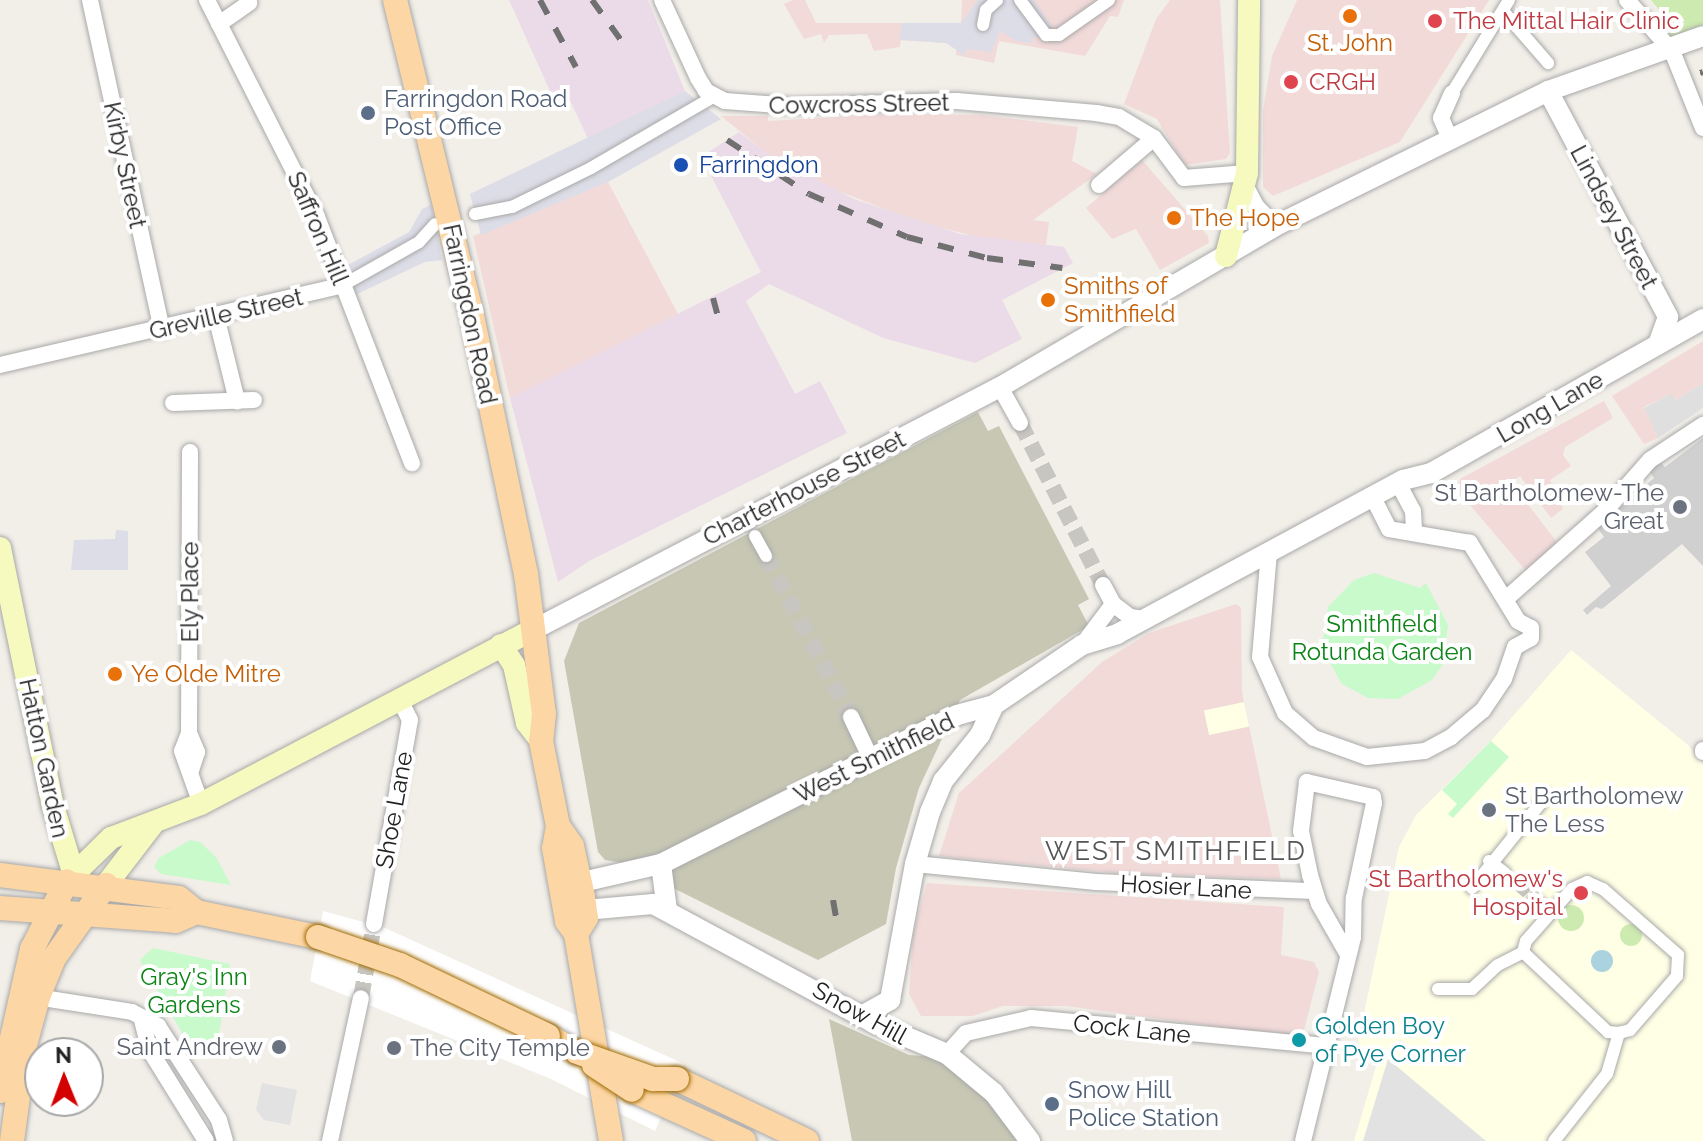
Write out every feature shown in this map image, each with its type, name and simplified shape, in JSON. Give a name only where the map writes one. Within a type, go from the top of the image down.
[{"type":"main road","name":"Farringdon Road","points":[[395,0],[471,311],[526,574],[544,714],[541,741],[558,826],[572,846],[576,887]]},
{"type":"main road","points":[[1226,256],[1246,179],[1249,0]]},
{"type":"main road","name":"Hatton Garden","points":[[0,548],[70,877]]},
{"type":"main road","name":"Charterhouse Street","points":[[70,877],[111,838],[138,825],[152,825],[201,804],[533,630]]},
{"type":"main road","points":[[501,645],[514,665],[527,723],[541,741]]},
{"type":"main road","name":"Charterhouse Street","points":[[106,885],[152,825]]},
{"type":"main road","points":[[0,875],[70,877],[179,898],[196,912],[318,937],[400,965],[577,1052],[614,1079],[667,1088],[780,1128],[807,1141]]},
{"type":"main road","points":[[0,1091],[29,996],[46,914],[70,877]]},
{"type":"main road","points":[[12,1141],[29,996],[106,885]]},
{"type":"main road","points":[[576,887],[585,910],[576,934]]},
{"type":"main road","points":[[576,887],[567,921],[576,934],[611,1141]]},
{"type":"main road","points":[[0,908],[85,917],[176,921],[196,912]]},
{"type":"main road","points":[[667,1088],[744,1141]]},
{"type":"street","name":"Kirby Street","points":[[90,0],[162,330]]},
{"type":"street","name":"Saffron Hill","points":[[207,0],[311,204],[412,463]]},
{"type":"street","points":[[475,214],[512,207],[591,168],[713,97],[698,78],[662,0]]},
{"type":"street","points":[[983,25],[986,10],[997,0]]},
{"type":"street","points":[[1020,0],[1046,35],[1059,35],[1109,0]]},
{"type":"street","points":[[1627,0],[1672,51],[1703,128]]},
{"type":"street","points":[[219,24],[249,3]]},
{"type":"street","points":[[1450,139],[1441,118],[1452,93],[1506,6],[1548,63]]},
{"type":"street","name":"Charterhouse Street","points":[[533,630],[1000,387],[1275,226],[1548,91],[1672,51],[1703,36]]},
{"type":"street","name":"Lindsey Street","points":[[1548,91],[1668,317],[1658,344]]},
{"type":"street","name":"Cowcross Street","points":[[713,97],[755,106],[957,101],[1096,113],[1119,117],[1154,138],[1184,178],[1246,179]]},
{"type":"street","points":[[1099,185],[1154,138]]},
{"type":"street","points":[[1246,179],[1256,206],[1275,226]]},
{"type":"street","name":"Greville Street","points":[[0,365],[162,330],[343,285],[419,242],[435,224]]},
{"type":"street","points":[[173,403],[245,400],[216,316]]},
{"type":"street","name":"Long Lane","points":[[1668,317],[1701,321]]},
{"type":"street","name":"Long Lane","points":[[1398,483],[1431,473],[1658,344],[1674,339],[1701,321]]},
{"type":"street","points":[[1000,387],[1020,423]]},
{"type":"street","points":[[1507,598],[1605,511],[1650,460],[1703,425]]},
{"type":"street","name":"Ely Place","points":[[190,452],[189,733],[182,751],[201,804]]},
{"type":"street","points":[[1398,483],[1413,511],[1414,531]]},
{"type":"street","name":"West Smithfield","points":[[576,887],[661,864],[957,715],[994,705],[1082,645],[1144,619],[1398,483]]},
{"type":"street","points":[[1269,552],[1259,633],[1262,670],[1285,713],[1339,751],[1396,757],[1451,737],[1499,687],[1515,647],[1509,629],[1518,621],[1507,598],[1470,543],[1389,529],[1373,498]]},
{"type":"street","points":[[755,536],[766,556]]},
{"type":"street","points":[[1103,585],[1113,604],[1130,617],[1144,619]]},
{"type":"street","name":"West Smithfield","points":[[1082,645],[1113,604]]},
{"type":"street","name":"Shoe Lane","points":[[374,924],[410,720],[399,698]]},
{"type":"street","points":[[865,1014],[890,1000],[915,864],[943,781],[980,735],[994,705]]},
{"type":"street","points":[[851,717],[871,759]]},
{"type":"street","points":[[1303,1141],[1329,1046],[1347,953],[1373,797],[1305,784],[1301,831],[1314,891],[1347,953]]},
{"type":"street","points":[[1472,888],[1489,861],[1547,795]]},
{"type":"street","points":[[1489,861],[1505,873]]},
{"type":"street","points":[[661,864],[667,910]]},
{"type":"street","name":"Hosier Lane","points":[[915,864],[1096,882],[1314,891]]},
{"type":"street","points":[[1587,882],[1603,889],[1678,955],[1677,976],[1630,1030],[1608,1032],[1523,952],[1526,941],[1572,889],[1587,882]]},
{"type":"street","points":[[1534,899],[1551,913]]},
{"type":"street","name":"Snow Hill","points":[[585,910],[627,902],[667,910],[930,1051],[947,1054],[994,1093],[1030,1141]]},
{"type":"street","points":[[1438,989],[1461,993],[1472,989],[1507,958],[1523,952]]},
{"type":"street","points":[[29,996],[132,1012],[158,1026],[219,1120],[225,1141]]},
{"type":"street","points":[[330,1141],[361,998]]},
{"type":"street","name":"Cock Lane","points":[[947,1054],[966,1033],[1031,1018],[1329,1046]]},
{"type":"street","points":[[142,1020],[149,1049],[206,1141]]},
{"type":"street","points":[[1554,1141],[1607,1074],[1619,1033]]},
{"type":"shaded area","points":[[509,0],[648,0],[685,91],[589,141],[567,94],[554,100]]},
{"type":"shaded area","points":[[805,0],[816,23],[961,23],[962,0],[1124,0],[1118,17],[1110,16],[1085,56],[999,41],[994,63],[956,55],[956,47],[946,43],[901,40],[900,47],[874,51],[867,34],[829,35],[824,43],[821,34],[804,39],[784,4]]},
{"type":"shaded area","points":[[978,0],[1034,0],[1061,41],[1033,37],[1032,43],[1016,41],[1000,31],[991,52],[967,49],[965,56],[946,43],[900,40],[901,23],[961,23]]},
{"type":"shaded area","points":[[1170,0],[1220,0],[1230,153],[1226,159],[1184,165],[1157,119],[1124,104],[1156,19]]},
{"type":"shaded area","points":[[1297,0],[1489,0],[1400,142],[1273,196],[1263,187],[1263,111],[1272,56]]},
{"type":"shaded area","points":[[685,91],[721,119],[608,182],[481,235],[470,194]]},
{"type":"shaded area","points":[[890,114],[983,115],[1078,127],[1072,161],[1097,174],[1033,220],[1049,222],[1046,245],[978,237],[921,223],[833,189],[769,155],[721,116],[768,116],[768,121]]},
{"type":"shaded area","points":[[739,132],[768,154],[854,199],[960,234],[1064,247],[1073,263],[1002,300],[1022,339],[975,363],[883,338],[769,284],[746,301],[795,394],[820,381],[847,433],[589,561],[558,582],[510,398],[761,272],[708,170],[714,167],[707,153]]},
{"type":"shaded area","points":[[1142,160],[1208,236],[1209,243],[1160,270],[1136,229],[1112,239],[1086,208]]},
{"type":"shaded area","points":[[608,182],[679,316],[510,398],[473,236]]},
{"type":"shaded area","points":[[431,205],[442,260],[425,262],[355,295],[344,267],[409,232],[422,209]]},
{"type":"shaded area","points":[[1703,341],[1703,383],[1676,400],[1671,394],[1644,407],[1658,438],[1644,444],[1612,396]]},
{"type":"shaded area","points":[[1703,383],[1703,408],[1658,438],[1644,408],[1672,393],[1676,400]]},
{"type":"shaded area","points":[[1604,401],[1613,418],[1565,447],[1563,455],[1571,466],[1550,480],[1563,509],[1551,518],[1520,476],[1511,482],[1559,545],[1528,573],[1458,491],[1460,479]]},
{"type":"shaded area","points":[[978,412],[988,431],[999,426],[1089,599],[1078,605],[1089,626],[960,700],[919,788],[896,868],[886,924],[818,960],[623,863],[605,860],[598,852],[564,661],[579,623]]},
{"type":"shaded area","points":[[1703,438],[1703,566],[1682,544],[1602,609],[1596,607],[1587,615],[1583,610],[1611,586],[1585,552],[1604,537],[1597,527],[1654,478],[1649,471],[1660,462],[1665,467]]},
{"type":"shaded area","points":[[116,530],[128,531],[128,570],[71,570],[74,540],[115,539]]},
{"type":"shaded area","points":[[1236,604],[1241,608],[1242,692],[1281,879],[1118,873],[939,856],[959,793],[1102,662],[1149,633]]},
{"type":"shaded area","name":"St Bartholomew's Hospital","points":[[1571,650],[1688,745],[1703,764],[1703,1141],[1354,1141],[1377,1063],[1355,1056],[1399,847],[1416,815],[1491,741]]},
{"type":"shaded area","points":[[1244,702],[1249,726],[1209,735],[1204,711]]},
{"type":"shaded area","points":[[927,883],[1284,907],[1281,955],[1314,962],[1319,972],[1302,1038],[1066,1006],[1003,1006],[973,1016],[921,1016],[909,994],[913,934]]},
{"type":"shaded area","points":[[829,1019],[909,1055],[937,1057],[990,1100],[1018,1141],[852,1141]]},
{"type":"shaded area","points":[[1388,1059],[1486,1141],[1363,1141]]},
{"type":"shaded area","points":[[262,1083],[297,1090],[290,1125],[264,1120],[256,1110]]},
{"type":"green space","points":[[1651,0],[1703,0],[1703,25],[1672,40],[1668,35],[1675,29]]},
{"type":"green space","name":"Smithfield Rotunda Garden","points":[[1374,573],[1420,588],[1426,583],[1448,625],[1443,664],[1432,680],[1398,699],[1368,698],[1342,684],[1322,649],[1328,607],[1354,580]]},
{"type":"green space","points":[[1491,741],[1509,757],[1453,818],[1448,814],[1457,804],[1442,790]]},
{"type":"green space","points":[[190,840],[200,842],[216,857],[231,885],[161,874],[154,867],[159,858]]},
{"type":"green space","points":[[1571,905],[1580,909],[1584,918],[1580,927],[1571,931],[1562,927],[1558,918],[1562,909]]},
{"type":"green space","points":[[1631,924],[1639,927],[1642,935],[1639,943],[1631,946],[1623,943],[1620,935],[1623,927]]},
{"type":"green space","name":"Gray's Inn Gardens","points":[[153,948],[230,964],[218,1041],[195,1055],[140,960]]},
{"type":"water","points":[[1598,950],[1606,950],[1613,961],[1606,972],[1598,972],[1591,965],[1591,957]]},
{"type":"pier","points":[[323,911],[385,928],[684,1064],[655,1131],[551,1079],[310,981]]},
{"type":"tunnel","points":[[1020,423],[1103,585]]},
{"type":"tunnel","points":[[766,556],[851,717]]},
{"type":"tunnel","points":[[1505,873],[1534,899]]},
{"type":"tunnel","points":[[361,998],[374,924]]},
{"type":"railway","points":[[540,0],[576,67]]},
{"type":"railway","points":[[592,0],[623,43]]},
{"type":"railway","points":[[727,140],[809,194],[907,237],[987,258],[1062,268]]},
{"type":"railway","points":[[713,298],[719,320]]},
{"type":"railway","points":[[833,900],[837,923]]},
{"type":"place","name":"St. John","points":[[1350,16]]},
{"type":"place","name":"The Mittal Hair Clinic","points":[[1435,21]]},
{"type":"place","name":"CRGH","points":[[1291,82]]},
{"type":"place","name":"Farringdon Road Post Office","points":[[368,113]]},
{"type":"place","name":"Farringdon","points":[[681,165]]},
{"type":"place","name":"The Hope","points":[[1174,218]]},
{"type":"place","name":"Smiths of Smithfield","points":[[1048,300]]},
{"type":"place","name":"St Bartholomew-The Great","points":[[1680,507]]},
{"type":"place","name":"Ye Olde Mitre","points":[[115,674]]},
{"type":"place","name":"St Bartholomew The Less","points":[[1489,810]]},
{"type":"place","name":"St Bartholomew's Hospital","points":[[1581,893]]},
{"type":"place","name":"Golden Boy of Pye Corner","points":[[1299,1040]]},
{"type":"place","name":"Saint Andrew","points":[[279,1047]]},
{"type":"place","name":"The City Temple","points":[[394,1048]]},
{"type":"place","name":"Snow Hill Police Station","points":[[1052,1104]]},
{"type":"district","name":"WEST SMITHFIELD","points":[[1176,852]]}]
